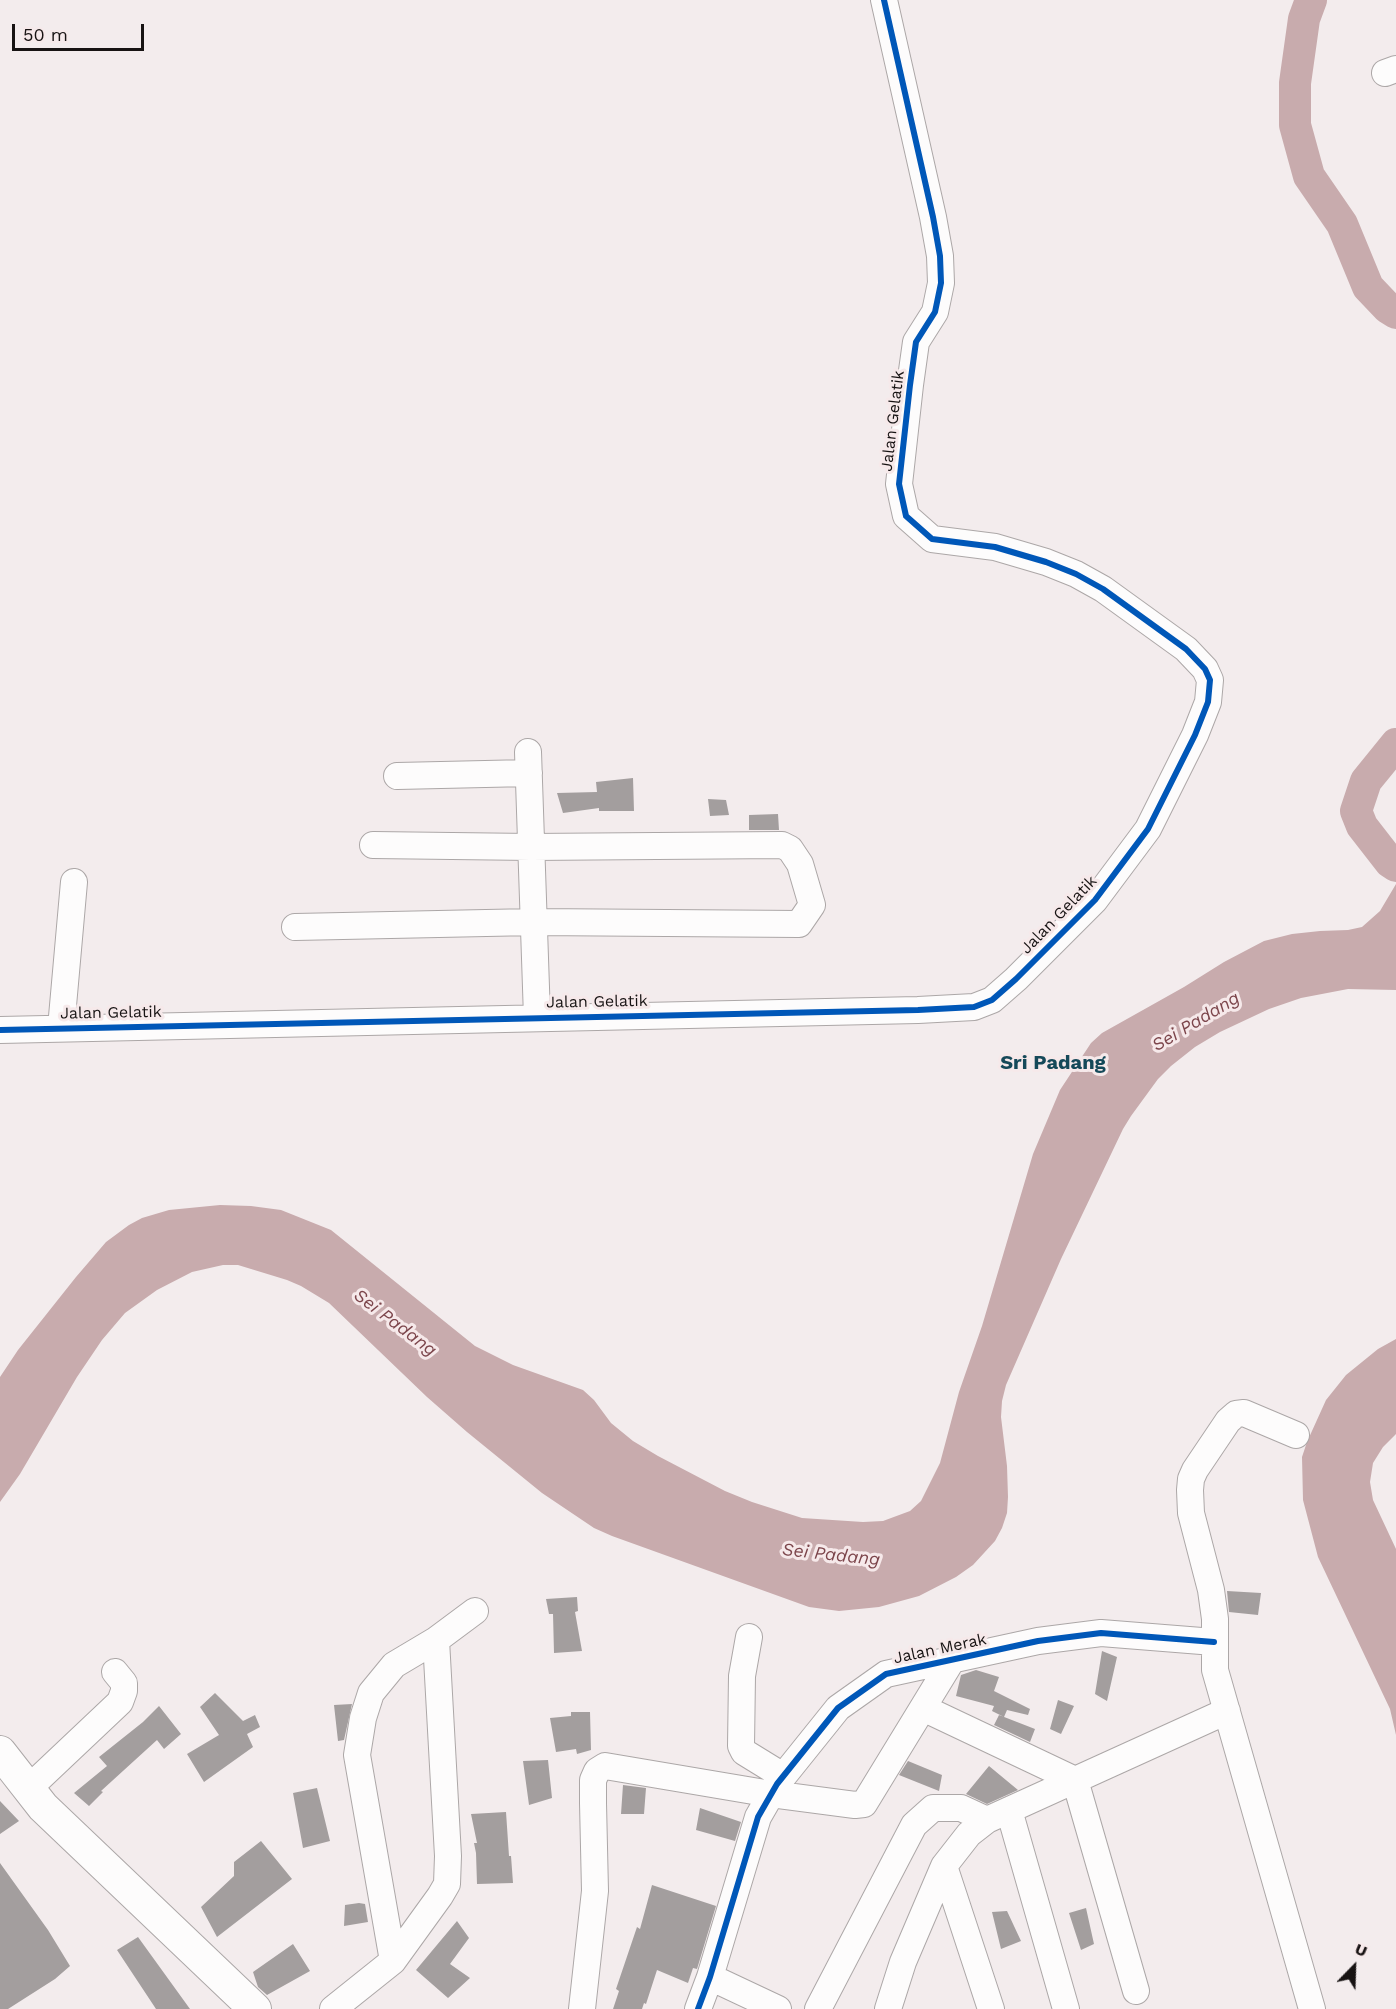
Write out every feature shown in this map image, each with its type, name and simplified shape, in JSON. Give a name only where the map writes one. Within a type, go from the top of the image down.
[{"type":"main road","points":[[0,1752],[43,1807],[255,2009]]},
{"type":"street","name":"Jalan Gelatik","points":[[0,1030],[974,1007],[992,1000],[1016,979],[1095,900],[1148,829],[1195,735],[1208,702],[1210,680],[1204,669],[1186,649],[1103,590],[1076,574],[1046,562],[995,547],[932,539],[906,516],[899,484],[910,385],[916,342],[934,312],[941,283],[940,256],[884,0]]},
{"type":"street","points":[[397,776],[528,762],[537,1017]]},
{"type":"street","points":[[295,927],[534,922],[799,924],[812,905],[800,864],[790,849],[782,845],[531,847],[373,845]]},
{"type":"street","points":[[61,1028],[74,882]]},
{"type":"street","points":[[1296,1435],[1244,1413],[1236,1414],[1228,1421],[1195,1470],[1191,1479],[1191,1513],[1211,1590],[1215,1619],[1215,1670],[1312,2009]]},
{"type":"street","points":[[393,1961],[357,1755],[363,1718],[371,1693],[394,1665],[436,1640],[475,1611]]},
{"type":"street","name":"Jalan Merak","points":[[698,2009],[710,1977],[758,1816],[777,1785],[838,1708],[886,1674],[1038,1641],[1101,1634],[1214,1642]]},
{"type":"street","points":[[749,1637],[742,1676],[741,1746],[744,1752],[777,1785]]},
{"type":"street","points":[[333,2009],[393,1961],[447,1884],[448,1856],[436,1640]]},
{"type":"street","points":[[582,2009],[595,1891],[593,1780],[597,1771],[605,1766],[777,1785],[855,1804],[864,1803],[952,1660]]},
{"type":"street","points":[[28,1788],[120,1702],[124,1692],[124,1683],[115,1672]]},
{"type":"street","points":[[922,1708],[1075,1780],[1136,1991]]},
{"type":"street","points":[[888,2009],[903,1962],[944,1866],[969,1834],[998,1815],[1227,1711]]},
{"type":"street","points":[[818,2009],[914,1825],[933,1808],[961,1808],[998,1815]]},
{"type":"street","points":[[998,1815],[1066,2009]]},
{"type":"street","points":[[944,1866],[991,2009]]},
{"type":"street","points":[[710,1977],[778,2009]]},
{"type":"water","name":"Sei Padang","points":[[1396,884],[1396,990],[1348,989],[1301,998],[1269,1009],[1220,1032],[1195,1047],[1171,1066],[1158,1079],[1131,1116],[1061,1259],[1006,1385],[1001,1417],[1008,1497],[1007,1513],[1002,1528],[995,1541],[973,1565],[956,1577],[919,1596],[879,1607],[839,1611],[809,1607],[594,1528],[542,1493],[467,1432],[329,1303],[287,1280],[238,1265],[223,1265],[192,1272],[157,1290],[125,1313],[102,1340],[77,1377],[20,1474],[0,1502],[0,1377],[18,1350],[106,1242],[129,1225],[142,1218],[169,1210],[220,1205],[281,1210],[331,1230],[475,1346],[513,1365],[583,1390],[594,1400],[611,1423],[633,1441],[725,1491],[802,1518],[883,1521],[910,1511],[921,1501],[940,1463],[959,1392],[982,1326],[1033,1154],[1060,1090],[1091,1043],[1102,1033],[1264,941],[1292,934],[1362,927],[1380,911]]},
{"type":"water","points":[[1396,1339],[1396,1434],[1383,1447],[1373,1463],[1370,1482],[1373,1500],[1396,1549],[1396,1735],[1390,1709],[1318,1557],[1303,1500],[1302,1457],[1326,1400],[1346,1375],[1378,1349]]},
{"type":"building","points":[[633,778],[634,811],[599,811],[599,808],[563,813],[557,793],[597,792],[596,782]]},
{"type":"building","points":[[708,799],[726,800],[729,815],[710,816]]},
{"type":"building","points":[[778,814],[779,830],[749,830],[749,815]]},
{"type":"building","points":[[1227,1591],[1261,1593],[1258,1615],[1229,1612]]},
{"type":"building","points":[[577,1597],[578,1611],[575,1612],[582,1651],[554,1653],[553,1614],[549,1614],[546,1599]]},
{"type":"building","points":[[1102,1651],[1117,1657],[1107,1701],[1095,1694]]},
{"type":"building","points":[[976,1670],[999,1677],[994,1691],[1030,1709],[1028,1715],[1007,1710],[1004,1717],[992,1711],[994,1706],[956,1696],[961,1675]]},
{"type":"building","points":[[215,1693],[243,1721],[255,1715],[260,1727],[247,1734],[253,1747],[204,1782],[187,1754],[219,1735],[200,1707]]},
{"type":"building","points":[[1058,1700],[1074,1706],[1061,1734],[1050,1729]]},
{"type":"building","points":[[352,1704],[344,1740],[338,1741],[334,1705]]},
{"type":"building","points":[[159,1706],[181,1734],[164,1749],[157,1740],[101,1791],[103,1792],[89,1806],[74,1793],[107,1766],[99,1757],[143,1722]]},
{"type":"building","points":[[571,1712],[590,1712],[591,1750],[577,1754],[576,1749],[556,1752],[550,1718],[571,1716]]},
{"type":"building","points":[[999,1715],[1035,1729],[1030,1742],[994,1725]]},
{"type":"building","points":[[548,1760],[552,1798],[529,1805],[523,1761]]},
{"type":"building","points":[[908,1761],[942,1775],[939,1791],[899,1775]]},
{"type":"building","points":[[989,1766],[1018,1790],[987,1804],[966,1794]]},
{"type":"building","points":[[623,1785],[646,1788],[644,1814],[621,1814]]},
{"type":"building","points":[[317,1788],[330,1841],[303,1848],[293,1793]]},
{"type":"building","points":[[0,1801],[19,1821],[0,1834]]},
{"type":"building","points":[[700,1808],[741,1822],[735,1841],[696,1830]]},
{"type":"building","points":[[506,1812],[513,1883],[477,1884],[474,1843],[477,1843],[471,1814]]},
{"type":"building","points":[[261,1841],[292,1879],[217,1937],[201,1907],[234,1876],[234,1862]]},
{"type":"building","points":[[0,1863],[48,1930],[70,1966],[55,1979],[8,2009],[0,2009]]},
{"type":"building","points":[[652,1885],[716,1906],[697,1969],[693,1968],[688,1983],[657,1970],[646,2004],[644,2003],[642,2009],[613,2009],[619,1991],[616,1989],[637,1927],[640,1929]]},
{"type":"building","points":[[365,1904],[368,1922],[344,1926],[345,1905]]},
{"type":"building","points":[[1086,1908],[1094,1944],[1081,1950],[1069,1913]]},
{"type":"building","points":[[1007,1911],[1021,1941],[1001,1949],[992,1912]]},
{"type":"building","points":[[457,1921],[469,1938],[450,1964],[470,1978],[448,1998],[416,1970]]},
{"type":"building","points":[[138,1937],[190,2009],[156,2009],[117,1950]]},
{"type":"building","points":[[293,1944],[310,1971],[267,1995],[258,1987],[253,1972]]},
{"type":"waterway","points":[[1311,0],[1304,19],[1295,83],[1295,125],[1309,176],[1342,224],[1368,287],[1396,313]]},
{"type":"waterway","points":[[1396,744],[1366,781],[1356,811],[1362,826],[1390,862],[1396,866]]},
{"type":"cycle path","points":[[0,1030],[974,1007],[992,1000],[1016,979],[1095,900],[1148,829],[1195,735],[1208,702],[1210,680],[1205,669],[1186,649],[1103,589],[1076,574],[1046,562],[995,547],[932,539],[906,516],[899,484],[910,385],[916,342],[935,312],[941,283],[940,256],[884,0]]},
{"type":"cycle path","points":[[698,2009],[710,1977],[758,1817],[777,1784],[838,1708],[886,1674],[1038,1641],[1101,1633],[1214,1642]]},
{"type":"district","name":"Sri Padang","points":[[1053,1063]]}]
